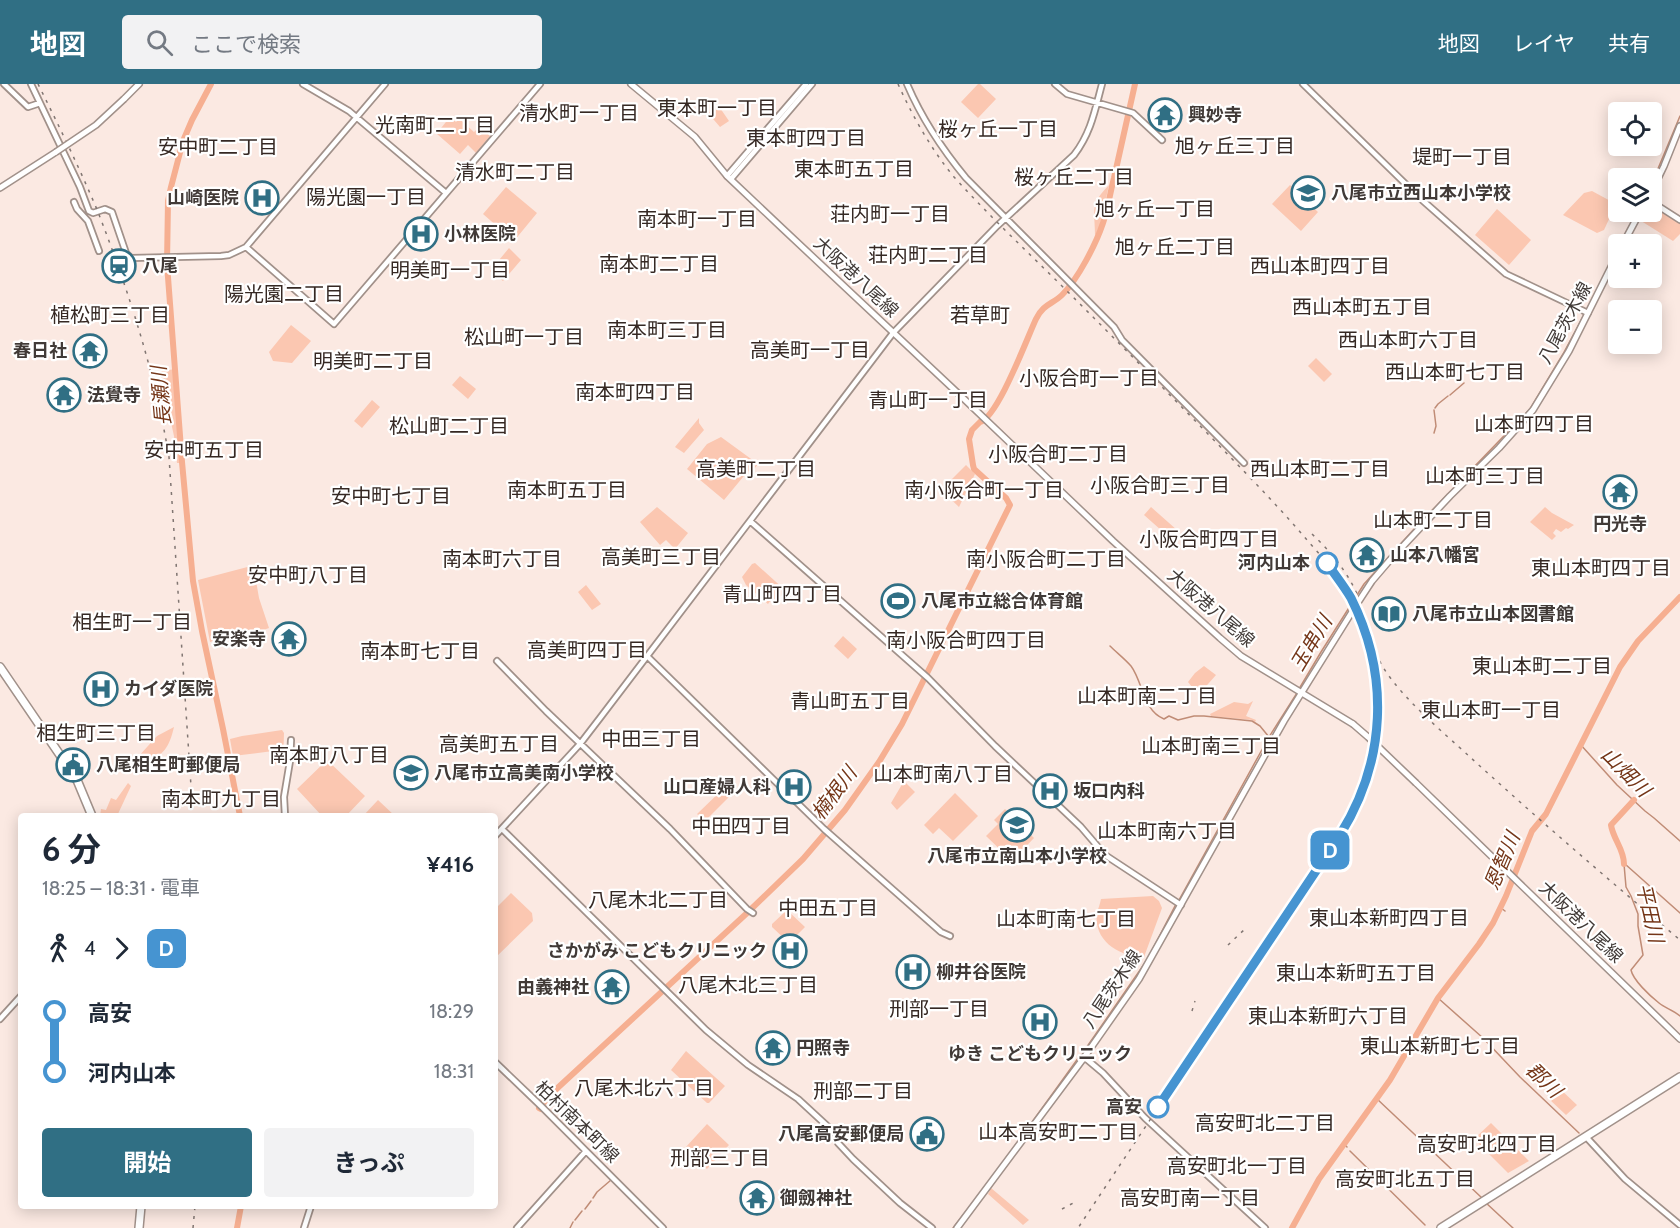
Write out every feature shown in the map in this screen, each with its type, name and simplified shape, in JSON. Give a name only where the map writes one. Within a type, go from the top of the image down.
[{"type":"highway","points":[[0,667],[77,780],[91,813]]},
{"type":"highway","points":[[1441,1228],[1680,1077]]},
{"type":"highway","points":[[1449,1228],[1619,1119],[1633,1107]]},
{"type":"highway","points":[[139,1228],[141,1209]]},
{"type":"main road","points":[[0,188],[96,125],[139,84]]},
{"type":"main road","name":"大阪港八尾線","points":[[631,84],[695,137],[729,177],[1113,541],[1241,656],[1353,724],[1368,737],[1680,1039]]},
{"type":"main road","points":[[1662,170],[1680,126]]},
{"type":"main road","name":"八尾茨木線","points":[[957,1228],[1139,979],[1299,691],[1372,581],[1533,410],[1569,351],[1586,312],[1608,271]]},
{"type":"street","points":[[4,84],[28,107],[40,103]]},
{"type":"street","points":[[31,84],[80,187],[87,209],[93,213],[105,209],[112,212],[126,253],[131,258],[167,259],[229,255],[246,247],[385,84]]},
{"type":"street","points":[[303,84],[357,117],[446,193]]},
{"type":"street","points":[[246,247],[334,324],[540,84]]},
{"type":"street","points":[[729,177],[806,84]]},
{"type":"street","points":[[729,177],[812,84]]},
{"type":"street","points":[[907,84],[926,122],[966,178],[1114,327],[1122,340],[1244,463]]},
{"type":"street","points":[[1055,84],[1067,94],[1133,113],[1162,140]]},
{"type":"street","points":[[498,833],[580,744],[893,333],[1005,218],[1066,163],[1080,147],[1090,129],[1102,84]]},
{"type":"street","points":[[1303,84],[1421,199],[1506,274],[1586,312]]},
{"type":"street","points":[[74,202],[88,221],[99,251]]},
{"type":"street","points":[[1662,208],[1680,220]]},
{"type":"street","points":[[750,521],[928,678],[995,746],[1081,827],[1106,855],[1179,904]]},
{"type":"street","points":[[647,656],[827,832],[941,932],[950,936]]},
{"type":"street","points":[[497,661],[753,913]]},
{"type":"street","points":[[285,813],[291,740]]},
{"type":"street","points":[[502,829],[705,1030],[748,1065],[798,1099],[837,1135],[838,1143],[853,1159],[900,1203],[932,1228]]},
{"type":"street","points":[[0,1019],[18,999]]},
{"type":"street","points":[[1084,1057],[1103,1073],[1145,1118],[1265,1228]]},
{"type":"street","name":"柏村南本町線","points":[[498,1065],[663,1228]]},
{"type":"street","points":[[1588,1139],[1625,1179],[1680,1226]]},
{"type":"street","points":[[518,1228],[586,1151]]},
{"type":"street","points":[[304,1228],[310,1209]]},
{"type":"shaded area","points":[[978,84],[996,99],[978,118],[961,102]]},
{"type":"shaded area","points":[[718,105],[729,121],[720,127],[708,113]]},
{"type":"shaded area","points":[[454,114],[474,132],[480,126],[490,136],[476,153],[468,145],[460,154],[437,134],[450,117],[456,122],[459,119]]},
{"type":"shaded area","points":[[1109,185],[1100,225],[1095,236],[1094,208],[1098,198]]},
{"type":"shaded area","points":[[1290,185],[1318,212],[1301,231],[1272,204]]},
{"type":"shaded area","points":[[506,187],[537,213],[514,241],[483,214]]},
{"type":"shaded area","points":[[1592,191],[1608,200],[1608,221],[1604,230],[1597,233],[1563,215],[1584,193]]},
{"type":"shaded area","points":[[1497,209],[1531,240],[1509,265],[1475,235]]},
{"type":"shaded area","points":[[1662,211],[1680,223],[1680,234],[1673,241],[1643,222],[1662,222]]},
{"type":"shaded area","points":[[509,248],[521,260],[503,281],[490,271]]},
{"type":"shaded area","points":[[291,325],[311,341],[292,363],[273,361],[269,352]]},
{"type":"shaded area","points":[[1316,358],[1332,374],[1324,382],[1308,366]]},
{"type":"shaded area","points":[[175,369],[181,463],[177,463],[174,436],[160,373]]},
{"type":"shaded area","points":[[460,376],[476,389],[468,399],[452,385]]},
{"type":"shaded area","points":[[372,400],[380,407],[362,428],[354,421]]},
{"type":"shaded area","points":[[699,418],[699,423],[704,430],[684,453],[675,447]]},
{"type":"shaded area","points":[[721,437],[758,464],[751,473],[748,471],[724,500],[687,469],[707,444]]},
{"type":"shaded area","points":[[966,465],[975,474],[959,507],[941,490]]},
{"type":"shaded area","points":[[657,507],[688,533],[675,549],[666,540],[660,545],[640,522]]},
{"type":"shaded area","points":[[1151,507],[1177,530],[1170,538],[1144,515]]},
{"type":"shaded area","points":[[1545,507],[1574,525],[1561,532],[1556,529],[1553,533],[1556,536],[1552,540],[1530,522]]},
{"type":"shaded area","points":[[755,563],[786,591],[774,603],[771,600],[768,604],[746,585],[742,577]]},
{"type":"shaded area","points":[[255,565],[259,598],[269,628],[238,639],[235,633],[210,642],[198,580]]},
{"type":"shaded area","points":[[586,585],[601,604],[592,610],[578,592]]},
{"type":"shaded area","points":[[843,636],[857,649],[848,659],[834,646]]},
{"type":"shaded area","points":[[1204,666],[1216,675],[1201,692],[1188,682]]},
{"type":"shaded area","points":[[1253,701],[1246,716],[1256,720],[1255,722],[1210,714],[1234,702],[1248,704]]},
{"type":"shaded area","points":[[174,727],[168,746],[161,754],[144,763],[138,757],[157,736]]},
{"type":"shaded area","points":[[282,730],[284,733],[283,764],[275,764],[273,751],[233,756],[230,739]]},
{"type":"shaded area","points":[[327,760],[365,796],[349,813],[319,813],[297,789]]},
{"type":"shaded area","points":[[904,781],[915,792],[897,810],[891,803]]},
{"type":"shaded area","points":[[128,783],[131,786],[118,813],[100,813],[101,809],[106,810],[111,798],[116,800]]},
{"type":"shaded area","points":[[726,786],[732,794],[705,821],[697,814]]},
{"type":"shaded area","points":[[955,793],[978,816],[953,841],[939,828],[933,834],[924,825]]},
{"type":"shaded area","points":[[378,800],[392,813],[366,813]]},
{"type":"shaded area","points":[[1005,809],[1034,838],[1012,861],[986,836],[998,824],[994,820]]},
{"type":"shaded area","points":[[511,893],[532,913],[533,921],[498,955],[498,906]]},
{"type":"shaded area","points":[[1153,896],[1162,908],[1144,957],[1126,954],[1110,946],[1099,932],[1097,923],[1101,899]]},
{"type":"shaded area","points":[[787,910],[805,927],[790,942],[772,927],[772,924]]},
{"type":"shaded area","points":[[686,1051],[725,1086],[709,1103],[671,1070]]},
{"type":"shaded area","points":[[1558,1087],[1577,1105],[1566,1115],[1549,1099]]},
{"type":"shaded area","points":[[1491,1123],[1529,1161],[1508,1173],[1474,1139]]},
{"type":"shaded area","points":[[707,1124],[729,1145],[707,1169],[685,1148]]},
{"type":"shaded area","points":[[991,1188],[1029,1220],[1023,1225],[988,1194]]},
{"type":"waterway","name":"長瀬川","points":[[211,84],[183,141],[171,187],[168,201],[167,264],[193,581],[239,813]]},
{"type":"waterway","name":"楠根川","points":[[541,1109],[539,1108],[551,1094],[803,859],[845,810],[879,762],[902,724],[1010,505],[1006,498],[974,469],[969,439],[972,430],[987,417],[995,406],[1039,314],[1068,288],[1096,241],[1106,212],[1135,84]]},
{"type":"waterway","name":"玉串川","points":[[1658,168],[1680,116]]},
{"type":"waterway","name":"玉串川","points":[[1625,234],[1632,222]]},
{"type":"waterway","name":"玉串川","points":[[1587,309],[1593,297]]},
{"type":"waterway","name":"玉串川","points":[[1299,689],[1364,584],[1530,409],[1585,313]]},
{"type":"waterway","points":[[1450,395],[1464,383]]},
{"type":"waterway","points":[[1435,408],[1448,396]]},
{"type":"waterway","points":[[1434,410],[1436,426],[1434,433]]},
{"type":"waterway","name":"恩智川","points":[[1292,1228],[1319,1179],[1390,1080],[1438,998],[1493,923],[1532,831],[1546,814],[1620,667],[1638,641],[1680,597]]},
{"type":"waterway","points":[[1110,646],[1131,666],[1147,703],[1157,715],[1164,719],[1169,716],[1178,720],[1204,716],[1252,721],[1260,726],[1269,737]]},
{"type":"waterway","name":"玉串川","points":[[1179,900],[1269,737],[1297,693]]},
{"type":"waterway","name":"山畑川","points":[[1580,744],[1617,785],[1680,841]]},
{"type":"waterway","name":"平田川","points":[[1624,864],[1611,825],[1634,800]]},
{"type":"waterway","name":"平田川","points":[[1624,864],[1626,887],[1638,914],[1643,955],[1631,970],[1632,974],[1661,1005],[1680,1016]]},
{"type":"waterway","points":[[1625,864],[1680,913]]},
{"type":"waterway","name":"玉串川","points":[[1084,1051],[1147,960],[1176,904]]},
{"type":"waterway","name":"恩智川","points":[[1501,908],[1505,911]]},
{"type":"waterway","name":"郡川","points":[[1438,998],[1483,1038],[1579,1133]]},
{"type":"waterway","name":"玉串川","points":[[1004,1161],[1079,1057]]},
{"type":"waterway","points":[[1376,1098],[1482,1198]]},
{"type":"waterway","name":"恩智川","points":[[1344,1144],[1347,1147]]},
{"type":"waterway","points":[[1350,1151],[1425,1225]]},
{"type":"waterway","points":[[593,1198],[611,1180]]},
{"type":"waterway","name":"玉串川","points":[[953,1228],[978,1196]]},
{"type":"waterway","points":[[585,1209],[591,1201]]},
{"type":"waterway","points":[[1485,1202],[1513,1228]]},
{"type":"waterway","name":"長瀬川","points":[[237,1228],[240,1209]]},
{"type":"waterway","points":[[575,1220],[582,1211]]},
{"type":"waterway","points":[[570,1228],[573,1222]]},
{"type":"railway","points":[[38,84],[84,180],[109,242],[140,333],[163,426],[169,457],[193,813]]},
{"type":"railway","points":[[898,84],[923,132],[954,177],[1237,464],[1331,568],[1351,598],[1364,627],[1377,685],[1378,713],[1369,770],[1359,799],[1345,827],[1078,1228]]},
{"type":"railway","points":[[1312,534],[1338,562],[1358,596]]},
{"type":"railway","points":[[1376,653],[1392,680],[1431,722],[1548,827],[1680,940]]},
{"type":"railway","points":[[1228,945],[1246,928]]},
{"type":"railway","points":[[1192,1011],[1195,1001]]},
{"type":"railway","points":[[1062,1209],[1077,1201]]},
{"type":"railway","points":[[193,1228],[195,1209]]},
{"type":"train","name":"D","points":[[1158,1107],[1340,835],[1358,804],[1368,775],[1377,735],[1379,708],[1375,667],[1355,607],[1344,586],[1327,563]]},
{"type":"place","name":"興妙寺","points":[[1165,115]]},
{"type":"place","name":"八尾市立西山本小学校","points":[[1308,193]]},
{"type":"place","name":"山崎医院","points":[[262,198]]},
{"type":"place","name":"小林医院","points":[[421,234]]},
{"type":"place","name":"八尾","points":[[119,266]]},
{"type":"place","name":"春日社","points":[[90,351]]},
{"type":"place","name":"法覺寺","points":[[64,395]]},
{"type":"place","name":"円光寺","points":[[1620,492]]},
{"type":"place","name":"山本八幡宮","points":[[1367,555]]},
{"type":"place","name":"河内山本","points":[[1327,563]]},
{"type":"place","name":"八尾市立総合体育館","points":[[898,601]]},
{"type":"place","name":"八尾市立山本図書館","points":[[1389,614]]},
{"type":"place","name":"安楽寺","points":[[289,639]]},
{"type":"place","name":"カイダ医院","points":[[101,689]]},
{"type":"place","name":"八尾相生町郵便局","points":[[73,765]]},
{"type":"place","name":"八尾市立高美南小学校","points":[[411,773]]},
{"type":"place","name":"山口産婦人科","points":[[794,787]]},
{"type":"place","name":"坂口内科","points":[[1050,791]]},
{"type":"place","name":"八尾市立南山本小学校","points":[[1017,825]]},
{"type":"place","name":"さかがみ こどもクリニック","points":[[790,951]]},
{"type":"place","name":"柳井谷医院","points":[[913,972]]},
{"type":"place","name":"由義神社","points":[[612,987]]},
{"type":"place","name":"ゆき こどもクリニック","points":[[1040,1022]]},
{"type":"place","name":"円照寺","points":[[773,1048]]},
{"type":"place","name":"高安","points":[[1158,1107]]},
{"type":"place","name":"八尾高安郵便局","points":[[927,1134]]},
{"type":"place","name":"御劔神社","points":[[757,1198]]},
{"type":"district","name":"東本町一丁目","points":[[717,108]]},
{"type":"district","name":"清水町一丁目","points":[[579,113]]},
{"type":"district","name":"光南町二丁目","points":[[435,125]]},
{"type":"district","name":"桜ヶ丘一丁目","points":[[998,129]]},
{"type":"district","name":"東本町四丁目","points":[[806,138]]},
{"type":"district","name":"旭ヶ丘三丁目","points":[[1235,146]]},
{"type":"district","name":"安中町二丁目","points":[[218,147]]},
{"type":"district","name":"堤町一丁目","points":[[1462,157]]},
{"type":"district","name":"東本町五丁目","points":[[854,169]]},
{"type":"district","name":"清水町二丁目","points":[[515,172]]},
{"type":"district","name":"桜ヶ丘二丁目","points":[[1074,177]]},
{"type":"district","name":"陽光園一丁目","points":[[366,197]]},
{"type":"district","name":"旭ヶ丘一丁目","points":[[1155,209]]},
{"type":"district","name":"荘内町一丁目","points":[[890,214]]},
{"type":"district","name":"南本町一丁目","points":[[697,219]]},
{"type":"district","name":"旭ヶ丘二丁目","points":[[1175,247]]},
{"type":"district","name":"荘内町二丁目","points":[[928,255]]},
{"type":"district","name":"南本町二丁目","points":[[659,264]]},
{"type":"district","name":"西山本町四丁目","points":[[1320,266]]},
{"type":"district","name":"明美町一丁目","points":[[450,270]]},
{"type":"district","name":"陽光園二丁目","points":[[284,294]]},
{"type":"district","name":"西山本町五丁目","points":[[1362,307]]},
{"type":"district","name":"植松町三丁目","points":[[110,315]]},
{"type":"district","name":"若草町","points":[[980,315]]},
{"type":"district","name":"南本町三丁目","points":[[667,330]]},
{"type":"district","name":"松山町一丁目","points":[[524,337]]},
{"type":"district","name":"西山本町六丁目","points":[[1408,340]]},
{"type":"district","name":"高美町一丁目","points":[[810,350]]},
{"type":"district","name":"明美町二丁目","points":[[373,361]]},
{"type":"district","name":"西山本町七丁目","points":[[1455,372]]},
{"type":"district","name":"小阪合町一丁目","points":[[1089,378]]},
{"type":"district","name":"南本町四丁目","points":[[635,392]]},
{"type":"district","name":"青山町一丁目","points":[[928,400]]},
{"type":"district","name":"山本町四丁目","points":[[1534,424]]},
{"type":"district","name":"松山町二丁目","points":[[449,426]]},
{"type":"district","name":"安中町五丁目","points":[[204,450]]},
{"type":"district","name":"小阪合町二丁目","points":[[1058,454]]},
{"type":"district","name":"高美町二丁目","points":[[756,469]]},
{"type":"district","name":"西山本町二丁目","points":[[1320,469]]},
{"type":"district","name":"山本町三丁目","points":[[1485,476]]},
{"type":"district","name":"小阪合町三丁目","points":[[1160,485]]},
{"type":"district","name":"南本町五丁目","points":[[567,490]]},
{"type":"district","name":"南小阪合町一丁目","points":[[984,490]]},
{"type":"district","name":"安中町七丁目","points":[[391,496]]},
{"type":"district","name":"山本町二丁目","points":[[1433,520]]},
{"type":"district","name":"小阪合町四丁目","points":[[1209,539]]},
{"type":"district","name":"高美町三丁目","points":[[661,557]]},
{"type":"district","name":"南本町六丁目","points":[[502,559]]},
{"type":"district","name":"南小阪合町二丁目","points":[[1046,559]]},
{"type":"district","name":"東山本町四丁目","points":[[1601,568]]},
{"type":"district","name":"安中町八丁目","points":[[308,575]]},
{"type":"district","name":"青山町四丁目","points":[[782,594]]},
{"type":"district","name":"相生町一丁目","points":[[132,622]]},
{"type":"district","name":"南小阪合町四丁目","points":[[966,640]]},
{"type":"district","name":"高美町四丁目","points":[[587,650]]},
{"type":"district","name":"南本町七丁目","points":[[420,651]]},
{"type":"district","name":"東山本町二丁目","points":[[1542,666]]},
{"type":"district","name":"山本町南二丁目","points":[[1147,696]]},
{"type":"district","name":"青山町五丁目","points":[[850,701]]},
{"type":"district","name":"東山本町一丁目","points":[[1491,710]]},
{"type":"district","name":"相生町三丁目","points":[[96,733]]},
{"type":"district","name":"中田三丁目","points":[[651,739]]},
{"type":"district","name":"高美町五丁目","points":[[499,744]]},
{"type":"district","name":"山本町南三丁目","points":[[1211,746]]},
{"type":"district","name":"南本町八丁目","points":[[329,755]]},
{"type":"district","name":"山本町南八丁目","points":[[943,774]]},
{"type":"district","name":"南本町九丁目","points":[[221,799]]},
{"type":"district","name":"中田四丁目","points":[[741,826]]},
{"type":"district","name":"山本町南六丁目","points":[[1167,831]]},
{"type":"district","name":"八尾木北二丁目","points":[[658,900]]},
{"type":"district","name":"中田五丁目","points":[[828,908]]},
{"type":"district","name":"東山本新町四丁目","points":[[1389,918]]},
{"type":"district","name":"山本町南七丁目","points":[[1066,919]]},
{"type":"district","name":"東山本新町五丁目","points":[[1356,973]]},
{"type":"district","name":"八尾木北三丁目","points":[[748,985]]},
{"type":"district","name":"刑部一丁目","points":[[939,1009]]},
{"type":"district","name":"東山本新町六丁目","points":[[1328,1016]]},
{"type":"district","name":"東山本新町七丁目","points":[[1440,1046]]},
{"type":"district","name":"八尾木北六丁目","points":[[644,1088]]},
{"type":"district","name":"刑部二丁目","points":[[863,1091]]},
{"type":"district","name":"高安町北二丁目","points":[[1265,1123]]},
{"type":"district","name":"山本高安町二丁目","points":[[1058,1132]]},
{"type":"district","name":"高安町北四丁目","points":[[1487,1144]]},
{"type":"district","name":"刑部三丁目","points":[[720,1158]]},
{"type":"district","name":"高安町北一丁目","points":[[1237,1166]]},
{"type":"district","name":"高安町北五丁目","points":[[1405,1179]]},
{"type":"district","name":"高安町南一丁目","points":[[1190,1198]]}]
